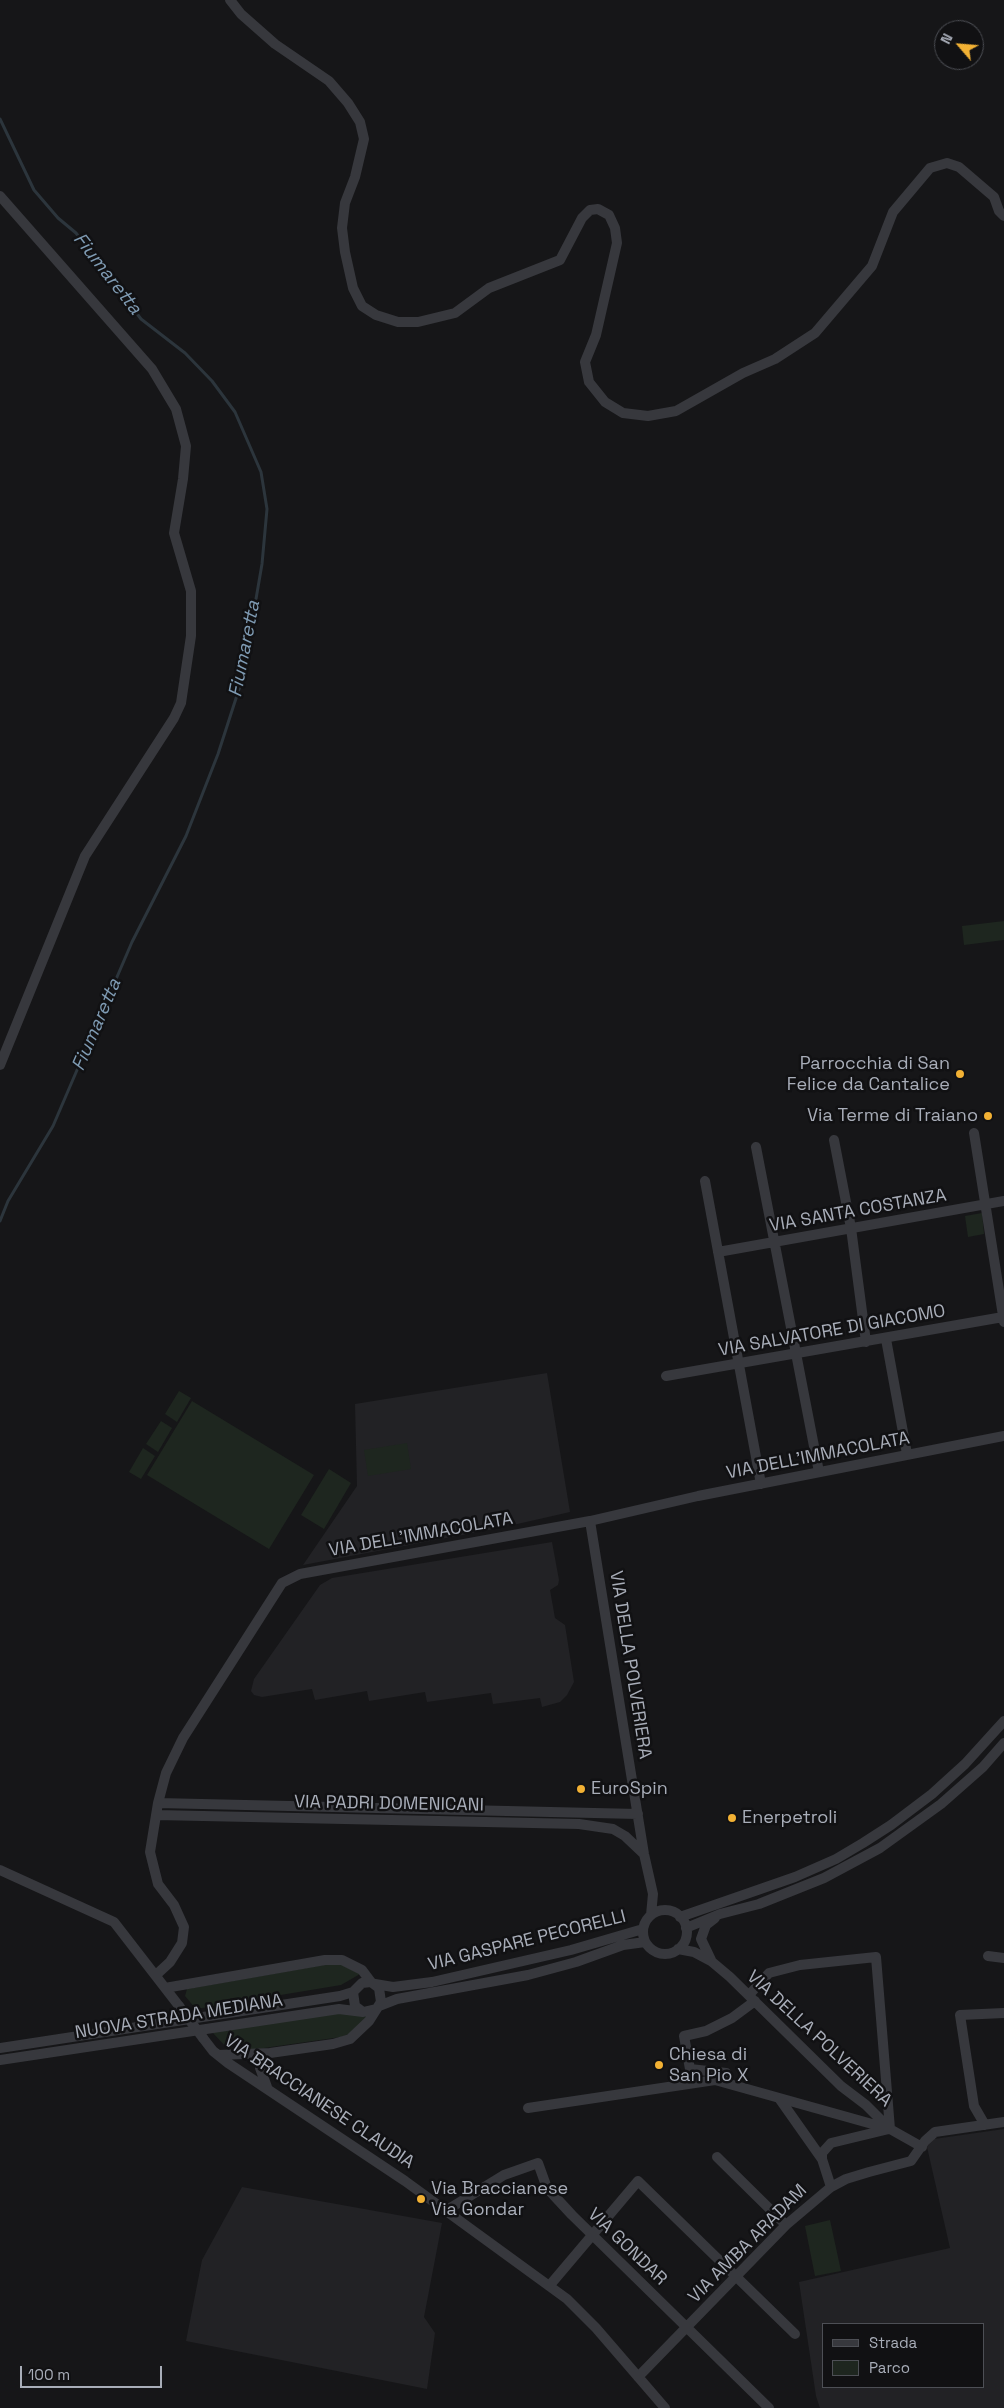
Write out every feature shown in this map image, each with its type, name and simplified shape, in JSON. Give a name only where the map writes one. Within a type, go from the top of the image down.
[{"type":"street","points":[[230,0],[242,14],[275,44],[329,81],[348,102],[360,122],[364,140],[355,178],[345,203],[342,228],[353,288],[362,306],[376,315],[398,322],[418,322],[455,313],[489,288],[560,260],[582,218],[590,210],[598,209],[609,215],[615,228],[617,243],[596,335],[585,362],[589,382],[605,402],[623,413],[648,416],[676,411],[743,373],[775,359],[815,333],[872,266],[893,212],[930,168],[947,163],[959,167],[994,197],[999,211],[1004,216]]},
{"type":"street","points":[[0,196],[152,369],[176,409],[186,446],[183,479],[174,533],[191,591],[191,636],[181,703],[174,718],[85,856],[0,1065]]},
{"type":"street","points":[[974,1133],[984,1205],[1004,1320]]},
{"type":"street","points":[[834,1140],[851,1228],[866,1342]]},
{"type":"street","points":[[756,1148],[820,1472]]},
{"type":"street","points":[[706,1181],[761,1484]]},
{"type":"street","name":"VIA SANTA COSTANZA","points":[[718,1252],[1004,1202]]},
{"type":"street","name":"VIA SALVATORE DI GIACOMO","points":[[666,1376],[1004,1320]]},
{"type":"street","points":[[886,1339],[907,1454]]},
{"type":"street","name":"VIA DELL'IMMACOLATA","points":[[156,1975],[170,1962],[182,1943],[184,1927],[174,1905],[158,1884],[150,1852],[158,1804],[166,1773],[183,1738],[282,1583],[300,1574],[590,1521],[907,1454],[1004,1436]]},
{"type":"street","name":"VIA DELLA POLVERIERA","points":[[590,1521],[640,1825]]},
{"type":"street","points":[[680,1917],[796,1877],[836,1859],[864,1843],[891,1826],[932,1794],[965,1764],[1004,1721]]},
{"type":"street","points":[[686,1928],[720,1914],[759,1904],[824,1878],[880,1848],[941,1804],[983,1766],[1004,1743]]},
{"type":"street","name":"VIA PADRI DOMENICANI","points":[[158,1804],[638,1814]]},
{"type":"street","points":[[623,1814],[619,1819],[621,1834],[640,1825],[653,1894],[651,1916]]},
{"type":"street","name":"VIA PADRI DOMENICANI","points":[[156,1815],[579,1824],[599,1826],[621,1834],[644,1854]]},
{"type":"street","name":"VIA BRACCIANESE CLAUDIA","points":[[0,1870],[114,1922],[218,2055],[447,2210],[567,2299],[596,2328],[666,2408]]},
{"type":"street","points":[[653,1894],[667,1910],[680,1917],[686,1928],[685,1939],[678,1949]]},
{"type":"street","name":"VIA GASPARE PECORELLI","points":[[373,1983],[393,1987],[432,1982],[555,1954],[643,1929],[651,1916],[657,1912],[667,1910]]},
{"type":"street","points":[[711,1961],[700,1938],[706,1925],[720,1914]]},
{"type":"street","points":[[643,1929],[645,1942]]},
{"type":"street","name":"VIA DELLA POLVERIERA","points":[[685,1939],[694,1952]]},
{"type":"street","name":"VIA GASPARE PECORELLI","points":[[377,2008],[397,1999],[528,1975],[576,1962],[623,1945],[645,1942],[649,1948],[660,1953],[672,1952],[678,1949]]},
{"type":"street","name":"VIA DELLA POLVERIERA","points":[[678,1949],[694,1952],[711,1961],[752,1998],[841,2086],[866,2105],[890,2129],[922,2146]]},
{"type":"street","points":[[988,1956],[1004,1958]]},
{"type":"street","points":[[729,2084],[726,2073],[690,2069],[684,2036],[706,2031],[732,2018],[752,1998],[769,1973],[800,1964],[876,1957],[890,2129]]},
{"type":"street","points":[[165,1988],[325,1960],[342,1960],[362,1970],[382,1997],[369,2021],[350,2039],[342,2042],[270,2053],[218,2055]]},
{"type":"street","points":[[373,1983],[362,1983],[353,1992],[355,2006],[363,2012],[377,2008]]},
{"type":"street","name":"NUOVA STRADA MEDIANA","points":[[0,2048],[340,1996],[353,1992]]},
{"type":"street","name":"NUOVA STRADA MEDIANA","points":[[0,2060],[339,2009],[363,2012]]},
{"type":"street","points":[[985,2125],[974,2106],[960,2015],[1004,2013]]},
{"type":"street","points":[[267,2087],[260,2068],[263,2058],[270,2053]]},
{"type":"street","points":[[528,2108],[715,2080],[890,2129]]},
{"type":"street","points":[[779,2098],[822,2159],[831,2187]]},
{"type":"street","name":"VIA AMBA ARADAM","points":[[638,2377],[786,2225],[831,2187],[846,2179],[911,2162],[935,2132],[1004,2122]]},
{"type":"street","points":[[822,2159],[822,2153],[831,2143],[890,2129]]},
{"type":"street","points":[[717,2157],[786,2225]]},
{"type":"street","name":"VIA GONDAR","points":[[447,2210],[504,2175],[538,2163],[546,2188],[769,2408]]},
{"type":"street","points":[[550,2286],[638,2181],[795,2334]]},
{"type":"shaded area","points":[[547,1373],[570,1512],[513,1525],[508,1522],[497,1524],[494,1529],[303,1565],[357,1486],[355,1404]]},
{"type":"shaded area","points":[[552,1542],[559,1580],[558,1585],[550,1590],[555,1618],[565,1625],[574,1682],[567,1695],[560,1702],[542,1707],[540,1698],[493,1704],[491,1693],[427,1702],[425,1692],[369,1701],[367,1691],[315,1700],[312,1689],[262,1697],[254,1695],[251,1691],[254,1679],[320,1585],[332,1578]]},
{"type":"shaded area","points":[[1004,2129],[1004,2408],[820,2408],[816,2396],[799,2282],[950,2248],[927,2147],[929,2142],[934,2139]]},
{"type":"shaded area","points":[[242,2187],[442,2223],[424,2317],[435,2333],[427,2389],[186,2341],[202,2260]]},
{"type":"green space","points":[[1004,921],[1004,940],[964,945],[962,926]]},
{"type":"green space","points":[[982,1213],[984,1234],[968,1237],[965,1216]]},
{"type":"green space","points":[[179,1391],[191,1398],[177,1422],[165,1414]]},
{"type":"green space","points":[[192,1401],[314,1475],[269,1549],[147,1475]]},
{"type":"green space","points":[[161,1421],[172,1428],[158,1452],[146,1444]]},
{"type":"green space","points":[[407,1443],[411,1469],[368,1476],[364,1450]]},
{"type":"green space","points":[[143,1448],[155,1456],[141,1479],[129,1472]]},
{"type":"green space","points":[[329,1469],[351,1483],[324,1529],[301,1515]]},
{"type":"green space","points":[[340,1964],[360,1974],[341,1985],[196,2009],[185,1996],[187,1989],[323,1965]]},
{"type":"green space","points":[[339,2012],[370,2015],[349,2034],[341,2037],[250,2050],[227,2048],[212,2032]]},
{"type":"green space","points":[[830,2220],[841,2271],[815,2276],[805,2226]]},
{"type":"waterway","name":"Fiumaretta","points":[[0,119],[34,190],[58,218],[76,233],[141,319],[185,353],[212,381],[235,412],[261,472],[267,509],[262,564],[240,686],[218,754],[186,836],[132,942],[53,1126],[8,1201],[0,1221]]},
{"type":"place","name":"Parrocchia di San Felice da Cantalice","points":[[960,1074]]},
{"type":"place","name":"Via Terme di Traiano","points":[[988,1116]]},
{"type":"place","name":"EuroSpin","points":[[581,1789]]},
{"type":"place","name":"Enerpetroli","points":[[732,1818]]},
{"type":"place","name":"Chiesa di San Pio X","points":[[659,2065]]},
{"type":"place","name":"Via Braccianese Via Gondar","points":[[421,2199]]}]
